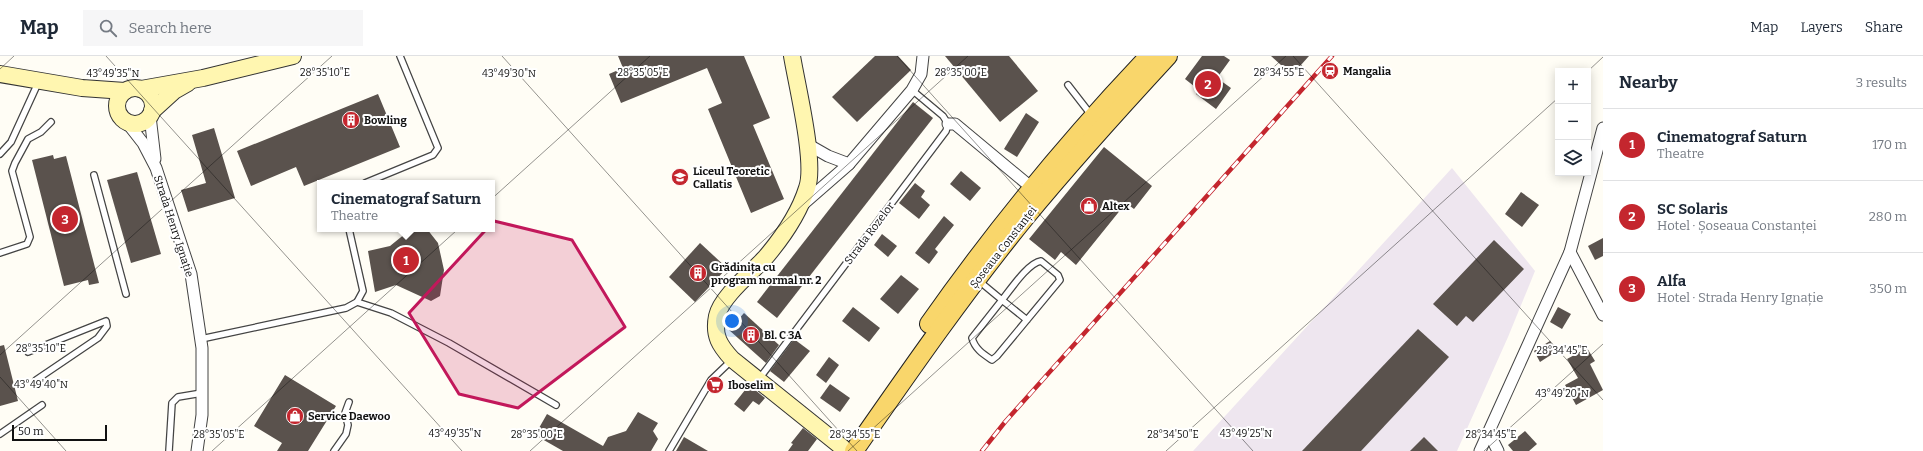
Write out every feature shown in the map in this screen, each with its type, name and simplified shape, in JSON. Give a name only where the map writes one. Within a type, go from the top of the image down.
[{"type":"main road","name":"Șoseaua Constanței","points":[[846,450],[937,312],[1032,188],[1092,117],[1149,56]]},
{"type":"main road","name":"Șoseaua Constanței","points":[[846,450],[1023,220],[1168,56]]},
{"type":"street","points":[[0,74],[82,88],[125,91],[136,87],[141,88],[203,78],[293,56]]},
{"type":"street","points":[[792,56],[810,163],[808,187],[790,224],[766,257],[725,300],[717,314],[715,329],[720,346],[732,360],[846,450]]},
{"type":"street","points":[[799,208],[849,164],[912,90],[921,74],[923,56]]},
{"type":"street","points":[[125,91],[118,100],[118,111],[124,120],[130,123],[141,123],[174,91],[182,86],[203,78]]},
{"type":"street","points":[[141,88],[146,91],[153,100],[151,114]]},
{"type":"street","name":"Strada Henry Ignație","points":[[151,114],[156,168]]},
{"type":"street","name":"Strada Henry Ignație","points":[[124,120],[143,143],[156,168],[191,274],[200,339],[202,393],[202,415],[197,451]]},
{"type":"street","points":[[948,124],[955,124],[1032,188]]},
{"type":"street","points":[[1480,451],[1570,252],[1603,128]]},
{"type":"street","points":[[807,144],[828,156],[849,164]]},
{"type":"street","points":[[1570,252],[1603,314]]},
{"type":"street","points":[[1489,433],[1498,451]]},
{"type":"lane","points":[[372,180],[433,155],[438,148],[400,56]]},
{"type":"lane","points":[[0,154],[11,142],[39,80]]},
{"type":"lane","points":[[1068,84],[1092,117]]},
{"type":"lane","points":[[912,90],[943,116],[948,124]]},
{"type":"lane","points":[[0,253],[27,244],[30,237],[12,170],[28,139],[41,132],[51,122]]},
{"type":"lane","name":"Strada Rozelor","points":[[758,380],[946,131],[948,124]]},
{"type":"lane","points":[[94,174],[126,294]]},
{"type":"lane","points":[[200,339],[346,308],[357,302],[363,291],[350,232]]},
{"type":"lane","points":[[1041,261],[1058,275],[1060,280],[997,356],[992,360],[978,350],[973,344],[972,338],[1002,300],[1030,267],[1037,262],[1041,261]]},
{"type":"lane","points":[[977,280],[1027,320]]},
{"type":"lane","points":[[357,302],[391,313],[449,342],[556,405]]},
{"type":"lane","points":[[28,352],[106,321],[107,326],[98,338],[36,380]]},
{"type":"lane","points":[[668,451],[711,380],[732,360]]},
{"type":"lane","points":[[169,451],[172,403],[178,397],[202,393]]},
{"type":"lane","points":[[334,451],[346,434],[348,425],[345,413],[349,402]]},
{"type":"lane","points":[[0,434],[42,405]]},
{"type":"highlighted area","points":[[494,221],[572,240],[625,327],[518,408],[459,394],[409,313]]},
{"type":"shaded area","points":[[1452,168],[1535,271],[1508,337],[1457,451],[1193,451]]},
{"type":"building","points":[[618,56],[744,56],[770,118],[753,125],[784,199],[751,213],[708,109],[722,103],[707,68],[621,103],[609,74],[623,68]]},
{"type":"building","points":[[875,56],[898,56],[911,70],[857,122],[832,97]]},
{"type":"building","points":[[945,56],[1009,56],[1038,91],[1000,122]]},
{"type":"building","points":[[1202,56],[1224,56],[1230,60],[1217,78],[1231,88],[1216,109],[1196,94],[1199,90],[1185,79]]},
{"type":"building","points":[[1271,56],[1309,56],[1292,75]]},
{"type":"building","name":"Bowling","points":[[378,94],[400,147],[304,186],[296,167],[251,186],[237,151]]},
{"type":"building","points":[[913,102],[933,118],[777,318],[757,302]]},
{"type":"building","points":[[1026,113],[1039,122],[1017,157],[1004,149]]},
{"type":"building","points":[[214,128],[235,198],[188,212],[181,190],[206,183],[192,135]]},
{"type":"building","name":"Altex","points":[[1104,147],[1152,186],[1134,209],[1126,203],[1076,265],[1061,252],[1055,260],[1029,239]]},
{"type":"building","points":[[53,155],[54,159],[66,156],[99,283],[89,285],[88,280],[64,286],[32,160]]},
{"type":"building","points":[[961,171],[981,188],[970,201],[950,184]]},
{"type":"building","points":[[137,172],[161,254],[131,263],[107,180]]},
{"type":"building","points":[[915,183],[925,191],[921,197],[930,205],[919,219],[899,203]]},
{"type":"building","points":[[1521,192],[1539,205],[1522,227],[1505,214]]},
{"type":"building","points":[[944,216],[954,225],[935,249],[938,252],[929,264],[915,253]]},
{"type":"building","points":[[407,232],[429,232],[438,243],[444,270],[440,296],[431,301],[396,285],[375,292],[368,251],[390,246]]},
{"type":"building","points":[[882,234],[897,246],[888,257],[874,245]]},
{"type":"building","points":[[1603,238],[1603,256],[1595,260],[1588,246]]},
{"type":"building","points":[[1494,240],[1524,269],[1473,322],[1466,316],[1457,326],[1433,304]]},
{"type":"building","name":"Grădinița cu program normal nr. 2","points":[[700,243],[727,268],[695,302],[669,277]]},
{"type":"building","points":[[901,275],[919,289],[898,314],[880,299]]},
{"type":"building","points":[[853,307],[880,328],[869,342],[842,321]]},
{"type":"building","points":[[1558,307],[1571,314],[1562,329],[1550,322]]},
{"type":"building","name":"Bl. C 3A","points":[[744,313],[779,345],[766,363],[729,330]]},
{"type":"building","points":[[1418,329],[1449,357],[1361,451],[1302,451]]},
{"type":"building","points":[[794,339],[810,351],[784,382],[770,371]]},
{"type":"building","points":[[1550,341],[1557,351],[1540,362],[1534,351]]},
{"type":"building","points":[[4,345],[18,401],[0,406],[0,346]]},
{"type":"building","points":[[1587,348],[1595,361],[1590,364],[1603,390],[1576,405],[1565,385],[1578,378],[1567,359]]},
{"type":"building","points":[[829,357],[839,365],[826,383],[816,375]]},
{"type":"building","name":"Service Daewoo","points":[[285,375],[336,406],[308,451],[277,451],[282,443],[254,426]]},
{"type":"building","points":[[830,384],[850,398],[840,412],[820,398]]},
{"type":"building","points":[[749,385],[765,398],[759,405],[753,401],[744,412],[734,404]]},
{"type":"building","points":[[638,412],[658,423],[653,431],[658,439],[651,451],[563,451],[535,435],[547,414],[603,446],[608,437],[626,431]]},
{"type":"building","points":[[803,428],[817,439],[808,451],[788,451],[793,444],[791,443]]},
{"type":"building","points":[[1525,431],[1537,444],[1529,451],[1513,451],[1508,445]]},
{"type":"building","points":[[684,437],[708,451],[676,451]]},
{"type":"building","points":[[1424,437],[1438,451],[1410,451]]},
{"type":"railway","points":[[982,451],[1005,422],[1332,56]]},
{"type":"place","name":"Mangalia","points":[[1330,71]]},
{"type":"place","name":"SC Solaris","points":[[1208,84]]},
{"type":"place","name":"Bowling","points":[[351,120]]},
{"type":"place","name":"Liceul Teoretic Callatis","points":[[680,177]]},
{"type":"place","name":"Altex","points":[[1089,206]]},
{"type":"place","name":"Alfa","points":[[65,219]]},
{"type":"place","name":"Cinematograf Saturn","points":[[406,260]]},
{"type":"place","name":"Grădinița cu program normal nr. 2","points":[[698,273]]},
{"type":"place","name":"Bl. C 3A","points":[[751,335]]},
{"type":"place","name":"Iboselim","points":[[715,385]]},
{"type":"place","name":"Service Daewoo","points":[[295,416]]}]
